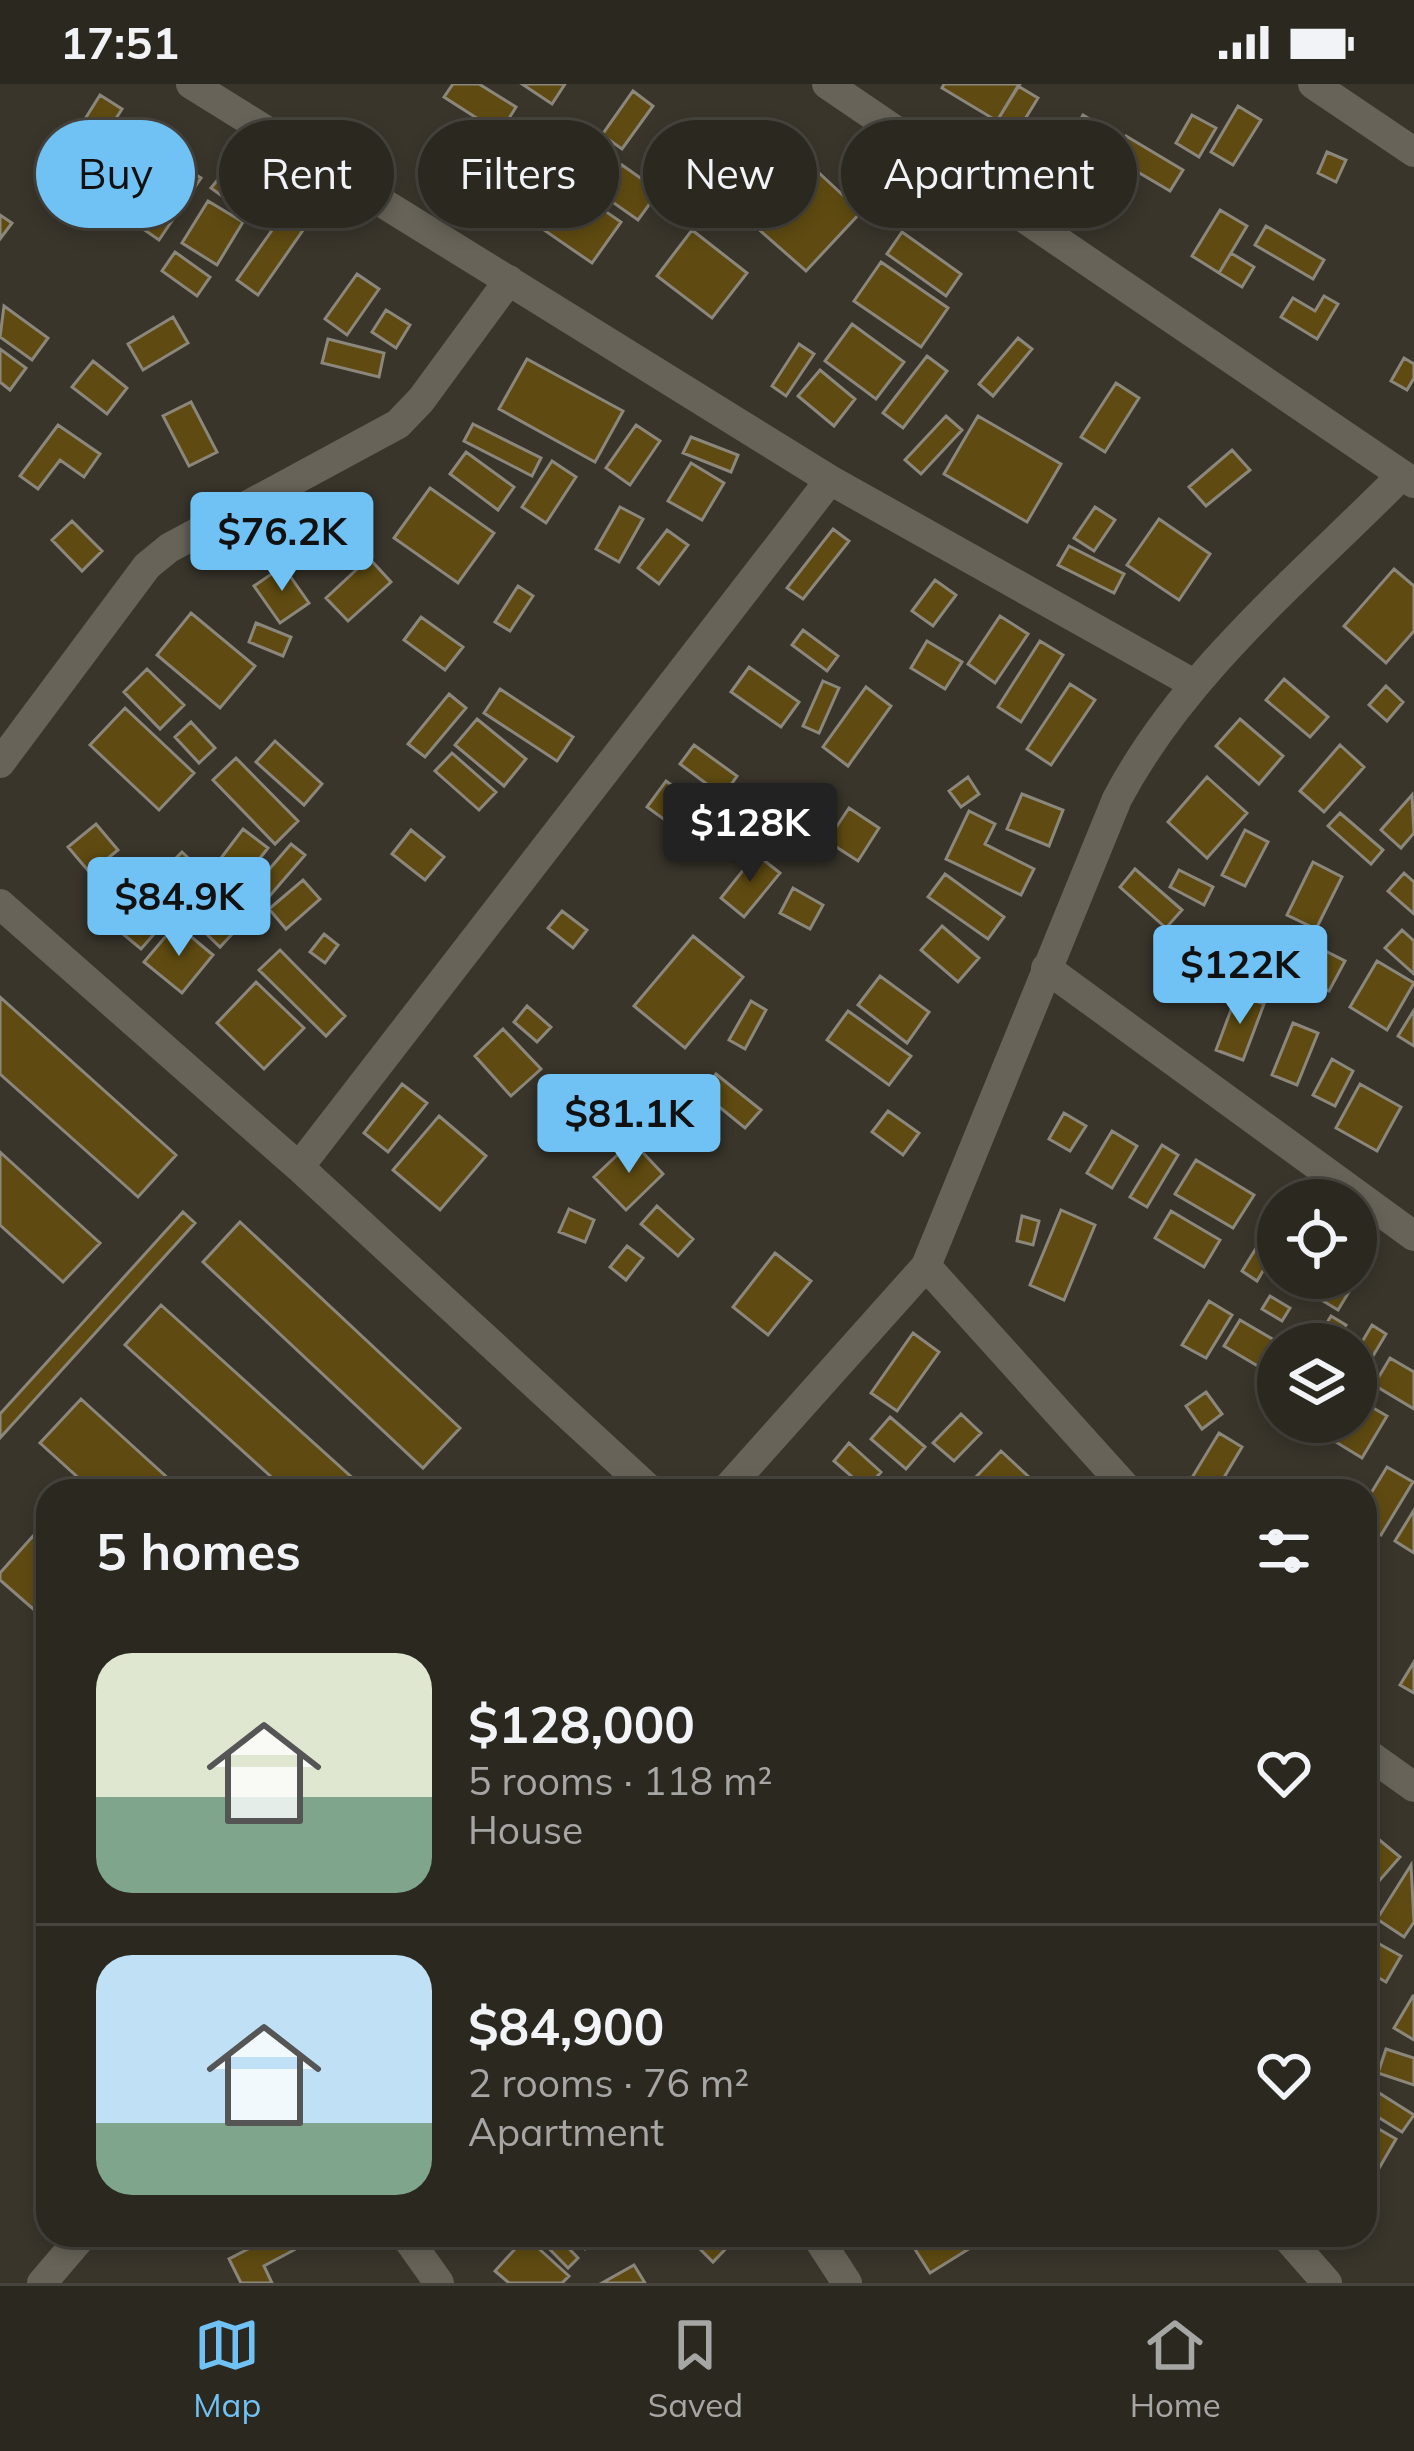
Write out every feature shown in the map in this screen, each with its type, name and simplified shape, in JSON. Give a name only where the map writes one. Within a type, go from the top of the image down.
[{"type":"street","points":[[191,84],[830,480],[1194,684]]},
{"type":"street","points":[[736,1479],[926,1266],[1046,968],[1117,800],[1143,751],[1194,684],[1408,479],[826,84]]},
{"type":"street","points":[[1313,84],[1414,152]]},
{"type":"street","points":[[0,763],[147,566],[169,548],[398,424],[422,400],[509,280]]},
{"type":"street","points":[[298,1167],[830,480]]},
{"type":"street","points":[[0,904],[298,1167],[638,1479]]},
{"type":"street","points":[[1046,968],[1414,1236]]},
{"type":"street","points":[[926,1266],[1118,1479]]},
{"type":"street","points":[[1377,1761],[1414,1787]]},
{"type":"street","points":[[43,2283],[73,2247]]},
{"type":"street","points":[[414,2247],[439,2283]]},
{"type":"street","points":[[824,2247],[847,2283]]},
{"type":"street","points":[[1296,2247],[1327,2283]]},
{"type":"building","points":[[453,84],[479,84],[516,107],[508,120],[480,120],[444,97]]},
{"type":"building","points":[[522,84],[565,84],[552,104]]},
{"type":"building","points":[[944,84],[1020,84],[998,120],[942,88]]},
{"type":"building","points":[[1018,86],[1038,98],[1024,120],[998,120]]},
{"type":"building","points":[[633,91],[653,106],[622,149],[619,120],[613,120]]},
{"type":"building","points":[[100,95],[122,109],[115,120],[84,120]]},
{"type":"building","points":[[1238,106],[1261,120],[1233,165],[1211,152]]},
{"type":"building","points":[[1192,115],[1216,128],[1199,157],[1176,143]]},
{"type":"building","points":[[1137,143],[1183,170],[1170,191],[1137,172]]},
{"type":"building","points":[[1327,152],[1346,160],[1336,182],[1318,173]]},
{"type":"building","points":[[622,165],[643,180],[643,213],[638,220],[619,207]]},
{"type":"building","points":[[817,171],[841,193],[841,228],[846,228],[806,271],[757,228],[817,228]]},
{"type":"building","points":[[208,201],[219,208],[219,228],[239,228],[217,265],[182,243]]},
{"type":"building","points":[[1220,210],[1247,226],[1219,273],[1192,256]]},
{"type":"building","points":[[0,215],[12,223],[0,239]]},
{"type":"building","points":[[1266,226],[1324,260],[1313,279],[1255,245]]},
{"type":"building","points":[[142,228],[167,228],[159,240]]},
{"type":"building","points":[[274,228],[305,228],[258,295],[237,280]]},
{"type":"building","points":[[545,228],[617,228],[592,263]]},
{"type":"building","points":[[692,230],[747,273],[712,318],[657,276]]},
{"type":"building","points":[[902,232],[961,274],[946,296],[887,254]]},
{"type":"building","points":[[175,252],[210,277],[197,296],[162,271]]},
{"type":"building","points":[[1231,253],[1254,267],[1242,287],[1219,273]]},
{"type":"building","points":[[881,262],[948,308],[921,347],[854,301]]},
{"type":"building","points":[[357,274],[379,289],[347,335],[325,319]]},
{"type":"building","points":[[1324,296],[1338,304],[1317,339],[1281,317],[1293,298],[1315,311]]},
{"type":"building","points":[[4,306],[48,338],[32,360],[0,337]]},
{"type":"building","points":[[386,310],[410,325],[396,348],[372,332]]},
{"type":"building","points":[[173,317],[188,343],[143,370],[128,344]]},
{"type":"building","points":[[852,324],[904,362],[876,399],[825,361]]},
{"type":"building","points":[[1018,338],[1032,349],[993,396],[979,384]]},
{"type":"building","points":[[328,339],[384,353],[379,377],[322,363]]},
{"type":"building","points":[[799,344],[814,354],[786,396],[772,386]]},
{"type":"building","points":[[0,349],[26,368],[10,390],[0,382]]},
{"type":"building","points":[[927,356],[947,371],[903,428],[883,413]]},
{"type":"building","points":[[1404,358],[1414,364],[1414,378],[1407,390],[1391,381]]},
{"type":"building","points":[[527,359],[623,411],[595,462],[499,409]]},
{"type":"building","points":[[93,361],[127,388],[107,414],[72,387]]},
{"type":"building","points":[[820,370],[855,399],[834,426],[798,396]]},
{"type":"building","points":[[1116,383],[1139,398],[1105,452],[1081,437]]},
{"type":"building","points":[[191,402],[217,452],[189,466],[163,416]]},
{"type":"building","points":[[946,416],[962,430],[921,474],[905,460]]},
{"type":"building","points":[[978,416],[1061,464],[1027,522],[944,474]]},
{"type":"building","points":[[473,424],[541,458],[532,476],[464,441]]},
{"type":"building","points":[[58,425],[100,454],[84,477],[60,460],[38,489],[20,476]]},
{"type":"building","points":[[636,425],[660,441],[630,485],[606,468]]},
{"type":"building","points":[[691,437],[738,455],[731,472],[683,453]]},
{"type":"building","points":[[1232,450],[1250,470],[1206,506],[1189,487]]},
{"type":"building","points":[[466,452],[514,487],[498,510],[450,474]]},
{"type":"building","points":[[552,461],[576,477],[546,523],[522,507]]},
{"type":"building","points":[[691,463],[724,483],[702,520],[668,501]]},
{"type":"building","points":[[430,488],[494,533],[458,583],[394,538]]},
{"type":"building","points":[[620,507],[643,519],[619,562],[596,549]]},
{"type":"building","points":[[1095,507],[1115,520],[1094,551],[1074,538]]},
{"type":"building","points":[[1159,519],[1210,554],[1179,600],[1127,565]]},
{"type":"building","points":[[72,521],[102,551],[82,571],[52,540]]},
{"type":"building","points":[[833,529],[849,541],[803,599],[787,588]]},
{"type":"building","points":[[667,530],[688,545],[659,584],[638,568]]},
{"type":"building","points":[[1069,546],[1124,574],[1114,593],[1058,565]]},
{"type":"building","points":[[369,558],[391,582],[348,621],[326,598]]},
{"type":"building","points":[[283,566],[309,603],[280,623],[254,586]]},
{"type":"building","points":[[1394,569],[1414,586],[1414,631],[1386,663],[1344,626]]},
{"type":"building","points":[[935,580],[956,595],[933,626],[912,611]]},
{"type":"building","points":[[518,586],[533,596],[510,631],[495,622]]},
{"type":"building","points":[[191,613],[255,666],[220,708],[157,655]]},
{"type":"building","points":[[1000,616],[1028,634],[995,683],[968,664]]},
{"type":"building","points":[[421,617],[463,647],[445,670],[404,640]]},
{"type":"building","points":[[256,623],[291,637],[283,656],[249,642]]},
{"type":"building","points":[[803,630],[838,656],[827,671],[792,645]]},
{"type":"building","points":[[927,641],[962,662],[945,689],[911,668]]},
{"type":"building","points":[[1040,641],[1063,655],[1021,722],[998,707]]},
{"type":"building","points":[[749,667],[799,702],[781,727],[731,692]]},
{"type":"building","points":[[147,669],[184,705],[160,729],[124,692]]},
{"type":"building","points":[[1284,679],[1328,717],[1310,737],[1266,700]]},
{"type":"building","points":[[823,681],[839,688],[819,733],[803,726]]},
{"type":"building","points":[[1070,684],[1095,700],[1051,765],[1027,749]]},
{"type":"building","points":[[1386,686],[1403,702],[1387,721],[1369,705]]},
{"type":"building","points":[[866,687],[891,706],[848,766],[823,747]]},
{"type":"building","points":[[500,689],[573,737],[557,761],[484,713]]},
{"type":"building","points":[[449,694],[466,708],[425,757],[408,744]]},
{"type":"building","points":[[125,708],[194,773],[159,810],[90,745]]},
{"type":"building","points":[[477,719],[526,759],[504,786],[455,745]]},
{"type":"building","points":[[1240,719],[1283,756],[1259,784],[1216,746]]},
{"type":"building","points":[[191,722],[215,748],[199,763],[175,737]]},
{"type":"building","points":[[275,741],[322,784],[304,805],[256,762]]},
{"type":"building","points":[[694,745],[737,776],[723,796],[680,764]]},
{"type":"building","points":[[1340,745],[1364,767],[1324,812],[1300,791]]},
{"type":"building","points":[[452,753],[496,792],[479,810],[435,771]]},
{"type":"building","points":[[236,758],[298,821],[275,844],[213,780]]},
{"type":"building","points":[[968,777],[979,794],[961,807],[949,791]]},
{"type":"building","points":[[1207,777],[1247,813],[1207,858],[1168,822]]},
{"type":"building","points":[[666,781],[717,817],[698,844],[647,807]]},
{"type":"building","points":[[1022,794],[1063,810],[1049,846],[1007,829]]},
{"type":"building","points":[[1412,795],[1414,833],[1401,848],[1381,830]]},
{"type":"building","points":[[849,808],[879,828],[858,861],[827,841]]},
{"type":"building","points":[[969,811],[995,824],[985,844],[1034,869],[1021,895],[946,859]]},
{"type":"building","points":[[1340,813],[1383,850],[1371,864],[1328,826]]},
{"type":"building","points":[[96,824],[118,850],[90,873],[68,847]]},
{"type":"building","points":[[243,829],[268,848],[242,881],[218,862]]},
{"type":"building","points":[[411,830],[444,857],[425,880],[392,854]]},
{"type":"building","points":[[1245,830],[1268,842],[1245,886],[1222,875]]},
{"type":"building","points":[[291,844],[305,855],[255,913],[241,902]]},
{"type":"building","points":[[182,852],[210,879],[178,912],[150,884]]},
{"type":"building","points":[[756,854],[780,873],[744,917],[721,898]]},
{"type":"building","points":[[1313,862],[1342,877],[1316,929],[1287,915]]},
{"type":"building","points":[[1135,869],[1182,910],[1166,928],[1120,887]]},
{"type":"building","points":[[1179,870],[1213,887],[1204,905],[1170,887]]},
{"type":"building","points":[[1404,873],[1414,882],[1414,914],[1388,891]]},
{"type":"building","points":[[945,874],[1004,917],[988,939],[928,897]]},
{"type":"building","points":[[303,880],[320,899],[286,929],[269,909]]},
{"type":"building","points":[[793,888],[823,905],[810,929],[780,913]]},
{"type":"building","points":[[152,901],[169,917],[141,949],[123,934]]},
{"type":"building","points":[[206,905],[234,932],[220,947],[191,919]]},
{"type":"building","points":[[562,911],[587,930],[573,948],[548,928]]},
{"type":"building","points":[[176,924],[213,955],[182,993],[144,962]]},
{"type":"building","points":[[942,926],[979,958],[958,982],[921,950]]},
{"type":"building","points":[[1280,928],[1345,961],[1329,991],[1264,958]]},
{"type":"building","points":[[1402,930],[1414,941],[1414,974],[1385,948]]},
{"type":"building","points":[[324,934],[338,945],[325,963],[310,952]]},
{"type":"building","points":[[693,936],[743,977],[685,1048],[634,1006]]},
{"type":"building","points":[[280,950],[345,1016],[326,1036],[259,970]]},
{"type":"building","points":[[1377,961],[1414,983],[1387,1030],[1350,1007]]},
{"type":"building","points":[[880,976],[929,1012],[907,1043],[858,1005]]},
{"type":"building","points":[[256,982],[304,1028],[264,1069],[217,1023]]},
{"type":"building","points":[[1237,994],[1264,1004],[1243,1060],[1216,1050]]},
{"type":"building","points":[[0,997],[176,1155],[138,1197],[0,1074]]},
{"type":"building","points":[[751,1001],[766,1010],[745,1049],[729,1040]]},
{"type":"building","points":[[527,1006],[551,1027],[537,1042],[514,1022]]},
{"type":"building","points":[[1414,1010],[1414,1046],[1398,1036]]},
{"type":"building","points":[[848,1011],[911,1056],[889,1085],[827,1040]]},
{"type":"building","points":[[1293,1023],[1318,1033],[1297,1085],[1272,1075]]},
{"type":"building","points":[[503,1029],[541,1069],[511,1096],[475,1056]]},
{"type":"building","points":[[1332,1059],[1353,1071],[1335,1106],[1313,1095]]},
{"type":"building","points":[[716,1074],[761,1110],[745,1128],[701,1092]]},
{"type":"building","points":[[402,1084],[427,1103],[388,1152],[364,1133]]},
{"type":"building","points":[[633,1084],[648,1095],[612,1139],[598,1128]]},
{"type":"building","points":[[1360,1084],[1401,1107],[1377,1151],[1336,1128]]},
{"type":"building","points":[[888,1111],[919,1133],[903,1155],[872,1132]]},
{"type":"building","points":[[1064,1113],[1086,1126],[1070,1151],[1049,1139]]},
{"type":"building","points":[[439,1116],[486,1156],[440,1210],[393,1170]]},
{"type":"building","points":[[1112,1131],[1137,1146],[1112,1188],[1087,1173]]},
{"type":"building","points":[[632,1141],[663,1174],[626,1210],[594,1177]]},
{"type":"building","points":[[1162,1145],[1178,1155],[1147,1207],[1130,1197]]},
{"type":"building","points":[[0,1152],[100,1243],[63,1282],[0,1225]]},
{"type":"building","points":[[1196,1160],[1254,1195],[1233,1228],[1175,1194]]},
{"type":"building","points":[[657,1206],[693,1239],[678,1256],[641,1224]]},
{"type":"building","points":[[569,1209],[594,1220],[585,1242],[559,1232]]},
{"type":"building","points":[[1061,1210],[1095,1225],[1064,1300],[1030,1285]]},
{"type":"building","points":[[1171,1211],[1220,1240],[1204,1267],[1155,1238]]},
{"type":"building","points":[[183,1212],[195,1223],[0,1438],[0,1414]]},
{"type":"building","points":[[1022,1216],[1039,1221],[1033,1245],[1017,1241]]},
{"type":"building","points":[[240,1222],[460,1428],[423,1468],[203,1262]]},
{"type":"building","points":[[627,1246],[643,1258],[626,1280],[610,1267]]},
{"type":"building","points":[[1257,1247],[1257,1281],[1242,1271]]},
{"type":"building","points":[[775,1253],[811,1281],[768,1335],[733,1307]]},
{"type":"building","points":[[1268,1299],[1290,1308],[1282,1321],[1262,1309]]},
{"type":"building","points":[[1320,1299],[1345,1299],[1338,1310]]},
{"type":"building","points":[[1209,1301],[1232,1315],[1206,1358],[1182,1345]]},
{"type":"building","points":[[161,1305],[354,1479],[274,1479],[125,1345]]},
{"type":"building","points":[[1240,1320],[1257,1330],[1257,1366],[1224,1346]]},
{"type":"building","points":[[1377,1328],[1386,1334],[1377,1349]]},
{"type":"building","points":[[913,1333],[939,1352],[897,1411],[871,1393]]},
{"type":"building","points":[[1390,1358],[1414,1372],[1414,1409],[1377,1387]]},
{"type":"building","points":[[1206,1392],[1222,1414],[1202,1429],[1186,1406]]},
{"type":"building","points":[[81,1399],[169,1479],[80,1479],[40,1443]]},
{"type":"building","points":[[1377,1410],[1387,1416],[1377,1433]]},
{"type":"building","points":[[961,1414],[981,1433],[954,1461],[933,1443]]},
{"type":"building","points":[[890,1417],[925,1447],[906,1469],[871,1439]]},
{"type":"building","points":[[1219,1433],[1242,1447],[1223,1479],[1191,1479]]},
{"type":"building","points":[[849,1443],[881,1472],[875,1479],[855,1479],[834,1461]]},
{"type":"building","points":[[1338,1443],[1371,1443],[1362,1458]]},
{"type":"building","points":[[1001,1451],[1031,1479],[974,1479]]},
{"type":"building","points":[[1387,1467],[1413,1482],[1381,1535],[1377,1532],[1377,1483]]},
{"type":"building","points":[[1414,1510],[1414,1553],[1395,1541]]},
{"type":"building","points":[[33,1536],[36,1539],[36,1612],[0,1580],[0,1573]]},
{"type":"building","points":[[1414,1662],[1414,1693],[1400,1685]]},
{"type":"building","points":[[1377,1838],[1400,1857],[1377,1883]]},
{"type":"building","points":[[1411,1865],[1414,1922],[1404,1937],[1377,1919]]},
{"type":"building","points":[[1377,1943],[1401,1956],[1386,1982],[1377,1977]]},
{"type":"building","points":[[1414,1996],[1414,2040],[1394,2028]]},
{"type":"building","points":[[1386,2049],[1414,2058],[1414,2085],[1378,2073]]},
{"type":"building","points":[[1377,2092],[1414,2115],[1402,2132],[1377,2116]]},
{"type":"building","points":[[1377,2128],[1396,2139],[1377,2172]]},
{"type":"building","points":[[252,2247],[294,2250],[264,2266],[272,2283],[241,2283],[229,2259]]},
{"type":"building","points":[[517,2247],[537,2247],[569,2276],[562,2283],[509,2283],[495,2271]]},
{"type":"building","points":[[548,2247],[567,2247],[578,2258],[568,2268]]},
{"type":"building","points":[[698,2247],[727,2247],[713,2262]]},
{"type":"building","points":[[914,2247],[972,2247],[930,2273]]},
{"type":"building","points":[[634,2265],[645,2283],[602,2283]]}]
